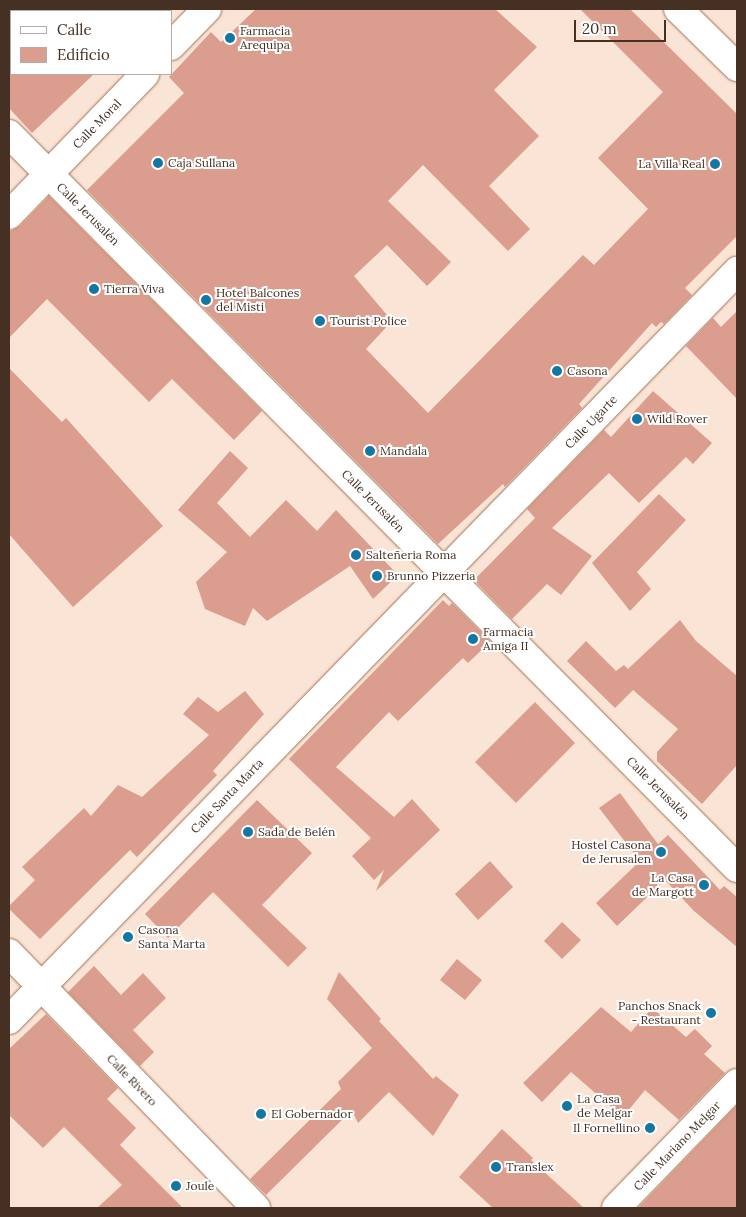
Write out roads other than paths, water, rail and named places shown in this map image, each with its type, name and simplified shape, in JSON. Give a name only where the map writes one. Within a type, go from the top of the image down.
[{"type":"street","points":[[172,45],[208,9]]},
{"type":"street","points":[[678,9],[737,67]]},
{"type":"street","name":"Calle Moral","points":[[9,215],[144,75]]},
{"type":"street","name":"Calle Jerusalén","points":[[9,134],[737,868]]},
{"type":"street","name":"Calle Ugarte","points":[[445,572],[737,271]]},
{"type":"street","name":"Calle Santa Marta","points":[[9,1020],[445,572]]},
{"type":"street","name":"Calle Rivero","points":[[9,952],[256,1208]]},
{"type":"street","name":"Calle Mariano Melgar","points":[[616,1208],[737,1083]]},
{"type":"place","name":"Farmacia Arequipa","points":[[230,38]]},
{"type":"place","name":"Caja Sullana","points":[[158,163]]},
{"type":"place","name":"La Villa Real","points":[[715,164]]},
{"type":"place","name":"Tierra Viva","points":[[94,289]]},
{"type":"place","name":"Hotel Balcones del Misti","points":[[206,300]]},
{"type":"place","name":"Tourist Police","points":[[320,321]]},
{"type":"place","name":"Casona","points":[[557,371]]},
{"type":"place","name":"Wild Rover","points":[[637,419]]},
{"type":"place","name":"Mandala","points":[[370,451]]},
{"type":"place","name":"Salteñeria Roma","points":[[356,555]]},
{"type":"place","name":"Brunno Pizzeria","points":[[377,576]]},
{"type":"place","name":"Farmacia Amiga II","points":[[473,639]]},
{"type":"place","name":"Sada de Belén","points":[[248,832]]},
{"type":"place","name":"Hostel Casona de Jerusalen","points":[[661,852]]},
{"type":"place","name":"La Casa de Margott","points":[[704,885]]},
{"type":"place","name":"Casona Santa Marta","points":[[128,937]]},
{"type":"place","name":"Panchos Snack - Restaurant","points":[[711,1013]]},
{"type":"place","name":"La Casa de Melgar","points":[[567,1106]]},
{"type":"place","name":"El Gobernador","points":[[261,1114]]},
{"type":"place","name":"Il Fornellino","points":[[650,1128]]},
{"type":"place","name":"Translex","points":[[496,1167]]},
{"type":"place","name":"Joule","points":[[176,1186]]}]
